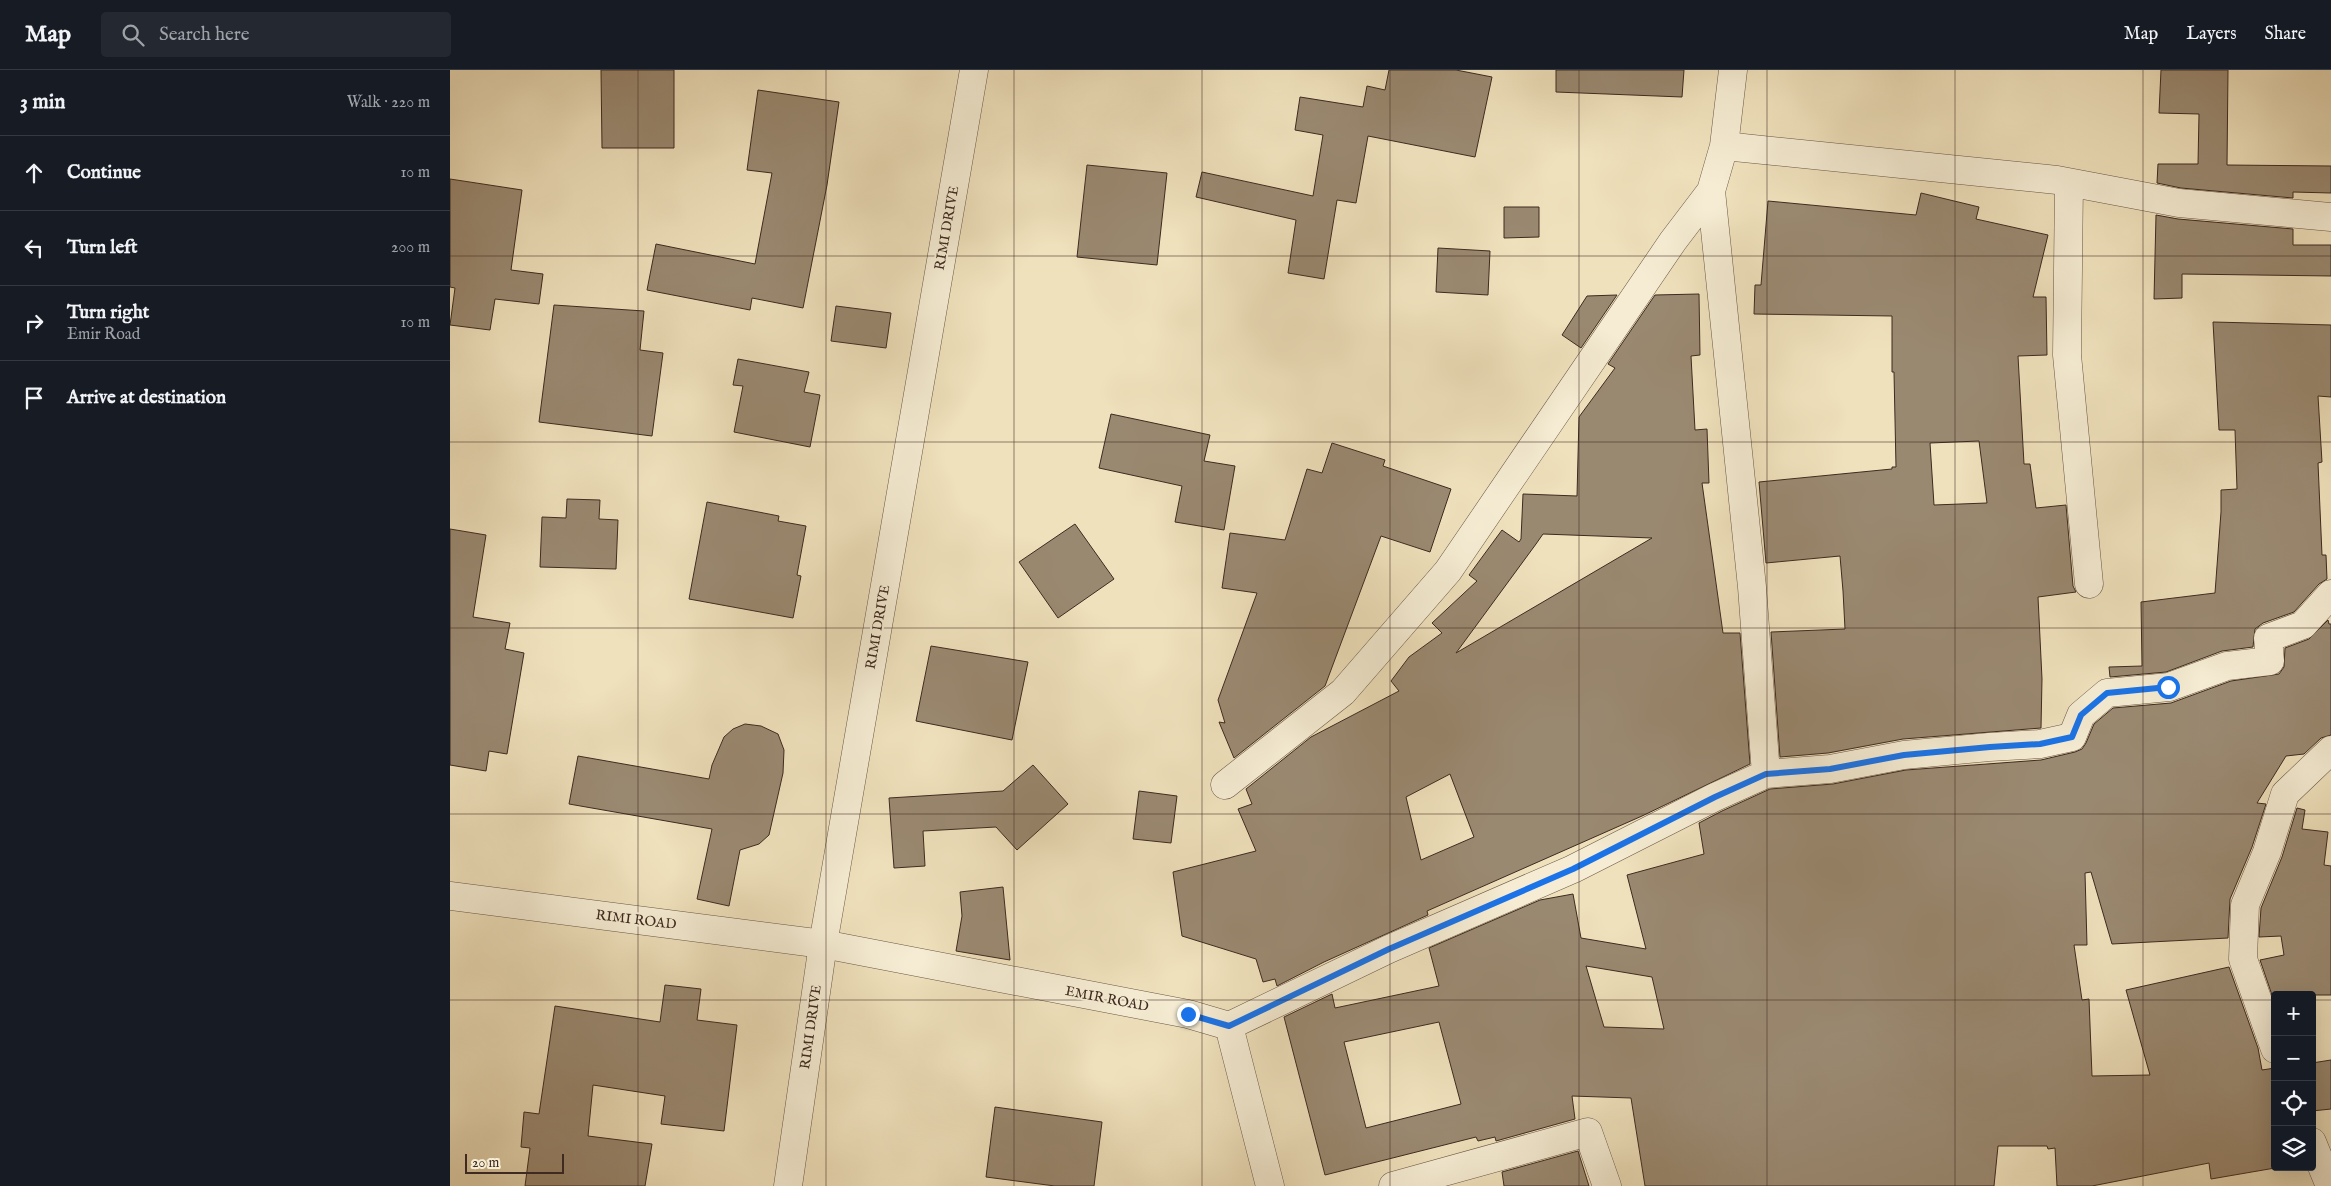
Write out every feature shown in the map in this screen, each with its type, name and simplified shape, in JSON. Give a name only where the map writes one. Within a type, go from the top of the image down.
[{"type":"street","name":"RIMI DRIVE","points":[[788,1186],[823,944],[974,70]]},
{"type":"street","points":[[1733,70],[1724,146],[1712,191],[1752,587],[1766,774]]},
{"type":"street","points":[[1724,146],[2069,183],[2179,203],[2331,217]]},
{"type":"street","points":[[2069,183],[2067,355],[2090,584]]},
{"type":"street","points":[[1225,785],[1343,692],[1448,571],[1668,250],[1712,191]]},
{"type":"street","points":[[1270,1186],[1229,1026],[1389,949],[1573,869],[1715,797],[1766,774],[1830,769],[1904,755],[2040,744],[2072,737],[2081,715],[2107,693],[2168,687],[2227,666],[2270,661],[2268,638],[2304,625],[2331,594]]},
{"type":"street","points":[[2271,1037],[2243,959],[2245,905],[2267,852],[2285,794],[2331,750]]},
{"type":"street","name":"RIMI ROAD","points":[[450,896],[823,944]]},
{"type":"street","name":"EMIR ROAD","points":[[823,944],[1188,1014],[1229,1026]]},
{"type":"street","points":[[1393,1186],[1588,1132],[1606,1186]]},
{"type":"street","points":[[2316,1152],[2330,1186]]},
{"type":"building","points":[[601,70],[674,70],[674,148],[602,148]]},
{"type":"building","points":[[1389,70],[1456,70],[1492,77],[1475,157],[1368,136],[1356,203],[1337,200],[1324,279],[1288,273],[1296,220],[1196,197],[1202,172],[1313,196],[1323,135],[1295,130],[1300,97],[1363,107],[1367,86],[1385,90]]},
{"type":"building","points":[[1556,70],[1684,70],[1682,97],[1556,92]]},
{"type":"building","points":[[2161,70],[2228,70],[2227,165],[2331,166],[2331,193],[2293,192],[2293,198],[2181,188],[2157,183],[2158,164],[2198,164],[2199,114],[2159,113]]},
{"type":"building","points":[[758,90],[839,102],[827,185],[803,308],[752,298],[750,310],[647,290],[656,244],[755,264],[772,173],[747,170]]},
{"type":"building","points":[[1087,165],[1167,173],[1157,265],[1077,257]]},
{"type":"building","points":[[450,179],[522,190],[511,270],[543,274],[539,304],[495,299],[490,330],[450,325],[455,288],[450,287]]},
{"type":"building","points":[[1921,193],[1979,207],[1976,219],[2048,235],[2033,297],[2046,297],[2047,355],[2018,356],[2024,464],[2030,464],[2036,508],[2066,505],[2073,586],[2076,592],[2038,597],[2042,679],[2041,728],[1903,739],[1828,753],[1780,757],[1771,632],[1845,629],[1843,591],[1840,556],[1766,563],[1759,482],[1892,469],[1892,467],[1896,467],[1894,372],[1892,372],[1892,316],[1754,314],[1755,285],[1761,285],[1768,201],[1916,215]],"holes":[[[1979,441],[1987,503],[1934,505],[1930,443]]]},
{"type":"building","points":[[1504,207],[1539,207],[1539,237],[1504,238]]},
{"type":"building","points":[[2156,215],[2178,219],[2293,229],[2293,245],[2331,245],[2331,276],[2182,274],[2182,298],[2154,299]]},
{"type":"building","points":[[1438,248],[1490,251],[1488,295],[1436,292]]},
{"type":"building","points":[[1699,294],[1700,355],[1691,356],[1695,430],[1707,429],[1709,483],[1702,483],[1723,633],[1740,633],[1750,764],[1642,816],[1427,911],[1428,915],[1324,962],[1277,986],[1275,979],[1263,982],[1256,959],[1182,936],[1173,872],[1256,851],[1238,809],[1252,804],[1246,789],[1311,737],[1399,691],[1391,681],[1409,657],[1442,633],[1432,623],[1477,581],[1469,575],[1502,530],[1519,542],[1521,539],[1523,494],[1577,496],[1579,417],[1615,368],[1608,364],[1655,295]],"holes":[[[1543,534],[1652,538],[1456,653],[1536,544]],[[1450,774],[1474,837],[1421,860],[1406,797]]]},
{"type":"building","points":[[1617,295],[1581,348],[1562,335],[1587,296]]},
{"type":"building","points":[[554,305],[644,311],[640,350],[663,353],[652,436],[539,422]]},
{"type":"building","points":[[836,306],[891,313],[886,348],[831,341]]},
{"type":"building","points":[[2213,322],[2331,325],[2331,397],[2318,396],[2322,462],[2318,463],[2322,555],[2326,555],[2327,579],[2319,584],[2294,612],[2263,623],[2255,629],[2253,647],[2222,651],[2166,672],[2110,677],[2109,667],[2142,666],[2141,602],[2215,593],[2221,490],[2237,489],[2235,430],[2219,430]]},
{"type":"building","points":[[738,359],[809,372],[804,392],[820,395],[810,447],[734,432],[743,386],[733,385]]},
{"type":"building","points":[[1111,414],[1210,435],[1204,461],[1235,466],[1224,530],[1175,522],[1182,486],[1099,468]]},
{"type":"building","points":[[1332,443],[1385,460],[1383,466],[1451,489],[1430,552],[1381,536],[1325,686],[1234,758],[1219,722],[1225,723],[1218,700],[1257,593],[1222,588],[1230,533],[1285,540],[1307,469],[1322,473]]},
{"type":"building","points":[[567,499],[600,500],[599,519],[618,520],[616,569],[540,567],[542,517],[566,518]]},
{"type":"building","points":[[707,502],[779,516],[778,521],[806,526],[797,575],[801,576],[793,618],[689,599]]},
{"type":"building","points":[[1075,524],[1114,579],[1058,618],[1019,562]]},
{"type":"building","points":[[450,529],[486,535],[473,617],[510,623],[505,649],[524,653],[507,754],[489,751],[486,771],[450,765]]},
{"type":"building","points":[[2328,620],[2329,624],[2331,624],[2331,735],[2321,738],[2304,754],[2286,756],[2257,803],[2266,804],[2252,847],[2230,899],[2228,938],[2112,944],[2091,872],[2085,873],[2087,945],[2074,945],[2082,1000],[2089,999],[2092,1076],[2150,1075],[2126,990],[2229,967],[2258,1048],[2262,1070],[2271,1069],[2271,1169],[2211,1179],[2209,1163],[2092,1186],[2057,1186],[2055,1148],[2048,1149],[2047,1146],[1998,1146],[1994,1186],[1645,1186],[1631,1098],[1572,1096],[1575,1119],[1496,1141],[1495,1137],[1478,1141],[1476,1137],[1325,1175],[1284,1017],[1332,994],[1335,1008],[1439,986],[1429,948],[1540,900],[1573,894],[1581,938],[1646,949],[1627,875],[1704,854],[1699,823],[1722,811],[1770,789],[1833,784],[1906,770],[2041,760],[2075,752],[2082,749],[2094,724],[2113,708],[2171,703],[2231,681],[2279,674],[2284,667],[2285,648],[2309,639]],"holes":[[[1586,966],[1652,977],[1664,1029],[1604,1027]],[[1439,1022],[1461,1104],[1366,1128],[1344,1042]]]},
{"type":"building","points":[[931,646],[1028,662],[1012,740],[916,721]]},
{"type":"building","points":[[745,724],[761,726],[778,734],[784,750],[783,773],[769,835],[759,844],[740,850],[729,906],[697,899],[712,829],[569,804],[578,756],[709,779],[712,765],[724,737],[733,729]]},
{"type":"building","points":[[1033,765],[1068,804],[1017,850],[996,827],[923,831],[925,866],[894,868],[889,798],[1003,791]]},
{"type":"building","points":[[1139,791],[1177,796],[1171,843],[1133,839]]},
{"type":"building","points":[[2297,808],[2305,810],[2302,829],[2328,832],[2324,865],[2331,866],[2331,995],[2316,995],[2316,991],[2271,992],[2260,960],[2284,955],[2281,936],[2259,937],[2261,908],[2282,857]]},
{"type":"building","points":[[1003,887],[1010,960],[956,951],[962,916],[960,892]]},
{"type":"building","points":[[665,985],[701,989],[697,1020],[737,1025],[724,1131],[661,1124],[665,1096],[593,1085],[588,1136],[652,1144],[645,1186],[525,1186],[530,1148],[521,1147],[524,1112],[539,1114],[555,1006],[660,1022]]},
{"type":"building","points":[[2331,1060],[2331,1109],[2316,1111],[2316,1062]]},
{"type":"building","points":[[995,1107],[1102,1122],[1094,1186],[1055,1186],[986,1177]]},
{"type":"building","points":[[1578,1151],[1589,1186],[1504,1186],[1502,1172]]},
{"type":"route","points":[[1188,1014],[1229,1026],[1389,949],[1573,869],[1715,797],[1766,774],[1830,769],[1904,755],[2040,744],[2072,737],[2081,715],[2107,693],[2168,687]]}]
